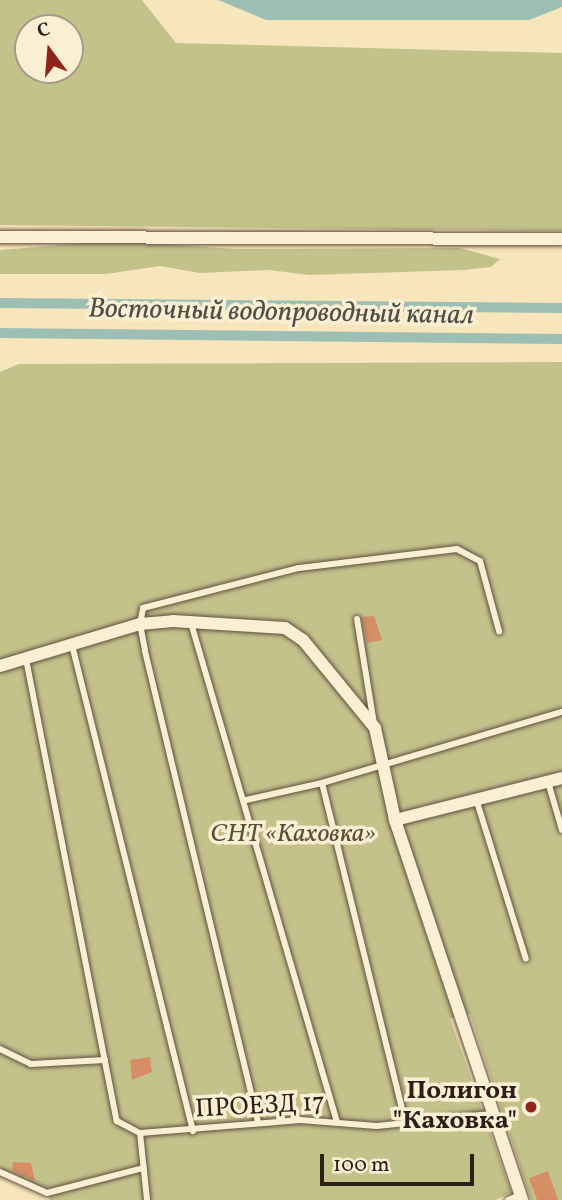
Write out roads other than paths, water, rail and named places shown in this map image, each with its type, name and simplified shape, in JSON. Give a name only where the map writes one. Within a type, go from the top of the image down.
[{"type":"street","points":[[0,237],[562,239]]},
{"type":"street","points":[[0,666],[140,624],[190,620],[285,628],[303,640],[375,728],[395,820],[517,1198]]},
{"type":"street","points":[[395,820],[477,802],[562,778]]},
{"type":"lane","points":[[258,1122],[140,624],[143,608],[196,591],[299,568],[436,548],[457,548],[480,561],[499,631]]},
{"type":"lane","points":[[357,618],[375,728]]},
{"type":"lane","points":[[190,620],[246,800],[337,1122]]},
{"type":"lane","points":[[72,645],[192,1131]]},
{"type":"lane","points":[[0,1049],[31,1064],[105,1060],[26,659]]},
{"type":"lane","points":[[246,800],[322,783],[562,712]]},
{"type":"lane","points":[[548,782],[562,830]]},
{"type":"lane","points":[[322,783],[405,1120]]},
{"type":"lane","points":[[477,802],[526,959]]},
{"type":"lane","name":"ПРОЕЗД 17","points":[[105,1060],[117,1121],[140,1133],[192,1131],[258,1122],[337,1122],[377,1126],[405,1120],[491,1114]]},
{"type":"lane","points":[[140,1133],[147,1200]]},
{"type":"lane","points":[[0,1172],[47,1193],[144,1168]]},
{"type":"water","points":[[218,0],[562,0],[562,7],[529,20],[266,20]]},
{"type":"waterway","name":"Восточный водопроводный канал","points":[[0,303],[562,308]]},
{"type":"waterway","name":"Восточный водопроводный канал","points":[[0,333],[562,339]]},
{"type":"place","name":"Полигон \"Каховка\"","points":[[531,1107]]},
{"type":"park label","name":"СНТ «Каховка»","points":[[293,835]]}]
